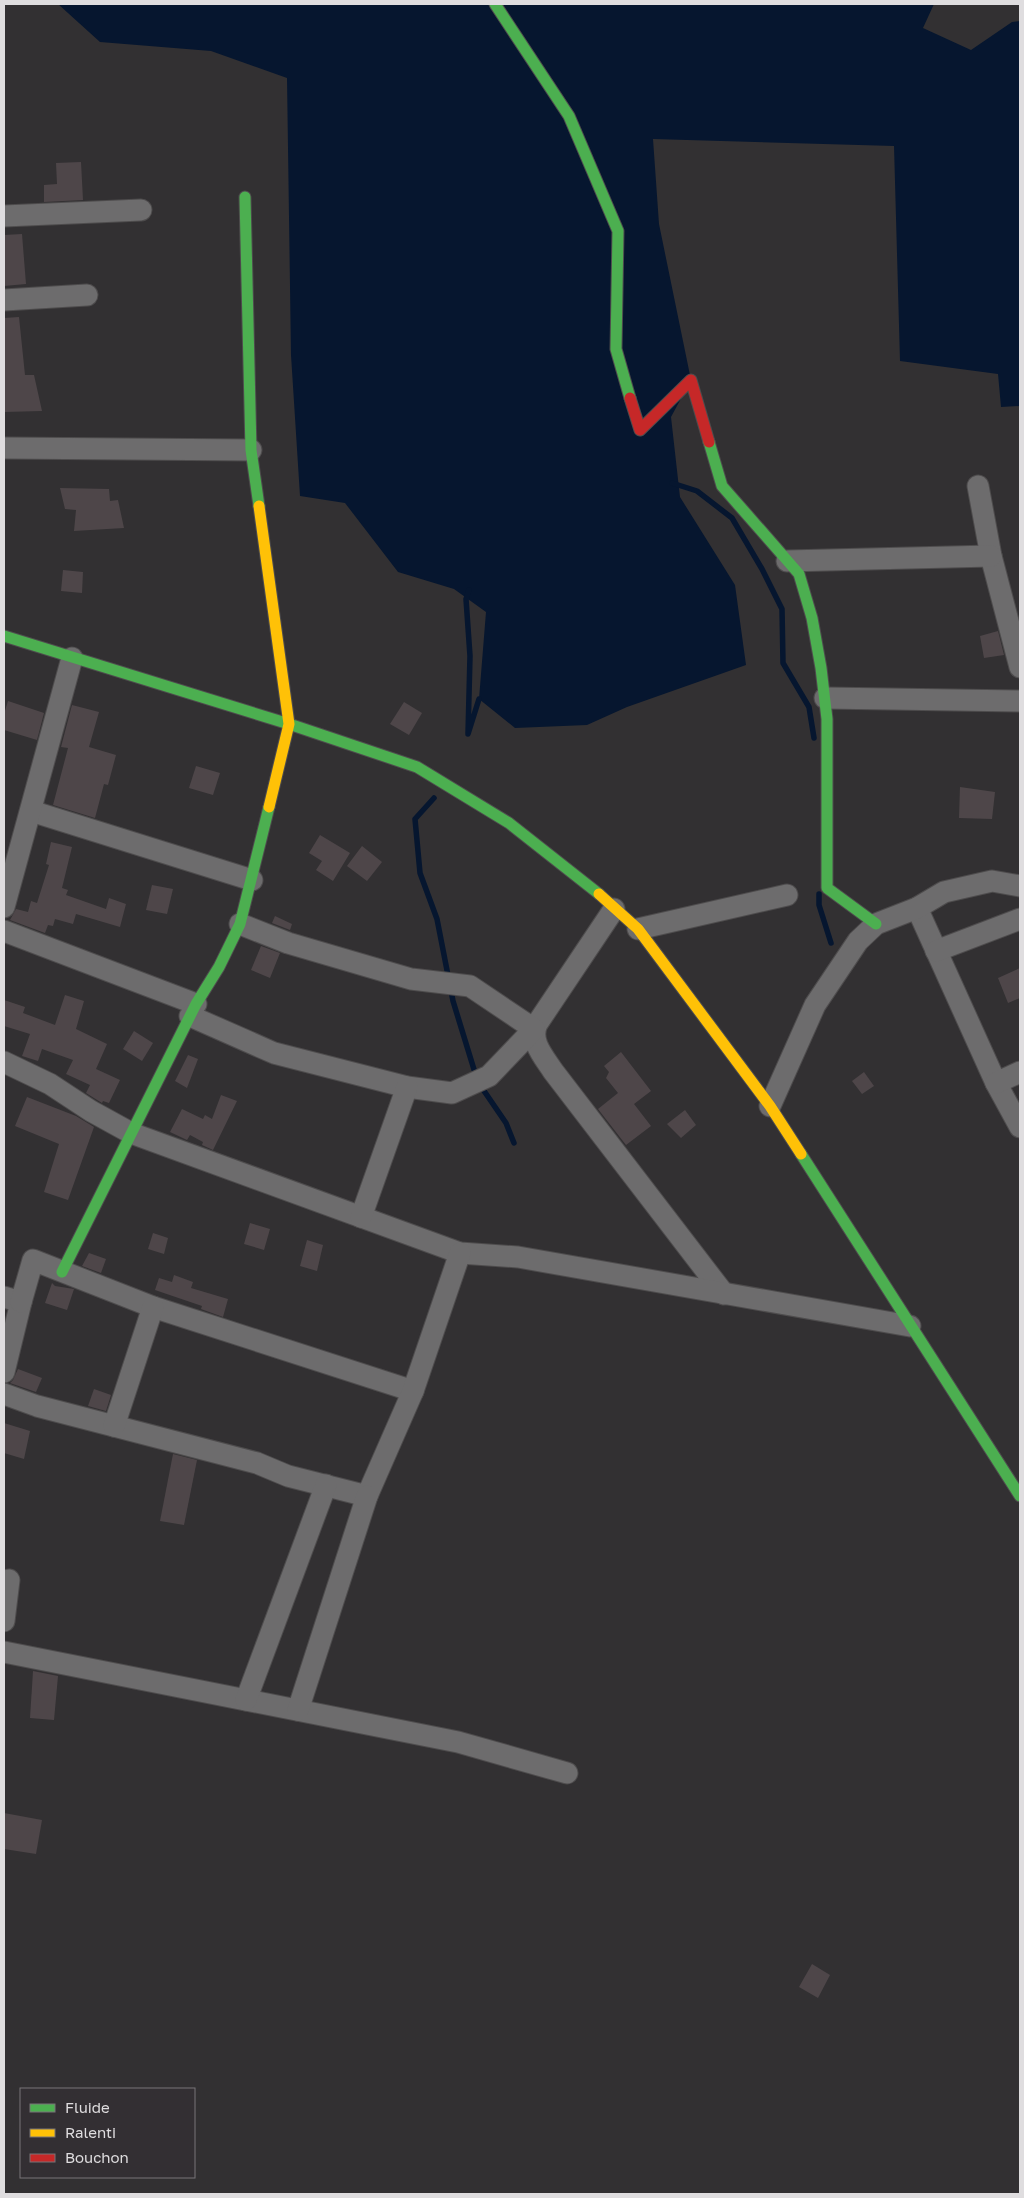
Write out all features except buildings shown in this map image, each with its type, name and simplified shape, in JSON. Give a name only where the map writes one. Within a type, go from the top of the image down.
[{"type":"street","points":[[495,4],[569,116],[618,231],[616,349],[640,430],[691,380],[722,486],[799,574],[812,618],[827,719],[827,888],[876,924]]},
{"type":"street","points":[[62,1272],[193,1010],[219,967],[240,924],[289,724],[251,450],[245,197]]},
{"type":"street","points":[[4,216],[141,210]]},
{"type":"street","points":[[4,300],[86,295]]},
{"type":"street","points":[[4,448],[251,450]]},
{"type":"street","points":[[978,486],[991,556],[1020,667]]},
{"type":"street","points":[[787,560],[991,556]]},
{"type":"street","points":[[4,636],[289,724],[417,767],[508,824],[593,888],[614,909],[638,928],[770,1106],[1020,1496]]},
{"type":"street","points":[[4,906],[72,658]]},
{"type":"street","points":[[825,698],[1020,701]]},
{"type":"street","points":[[31,811],[252,880]]},
{"type":"street","points":[[770,1106],[816,1005],[858,941],[876,924],[917,908],[944,892],[966,886],[992,881],[1020,886]]},
{"type":"street","points":[[638,928],[787,895]]},
{"type":"street","points":[[917,908],[996,1082],[1020,1127]]},
{"type":"street","points":[[4,931],[193,1010],[274,1053],[408,1087],[452,1093],[489,1076],[534,1029],[614,909]]},
{"type":"street","points":[[936,951],[1020,919]]},
{"type":"street","points":[[240,924],[288,943],[412,979],[470,986],[534,1029]]},
{"type":"street","points":[[534,1029],[535,1042],[552,1071],[724,1294]]},
{"type":"street","points":[[5,1066],[50,1084],[91,1111],[131,1133],[460,1252],[518,1257],[910,1326]]},
{"type":"street","points":[[996,1082],[1020,1072]]},
{"type":"street","points":[[361,1217],[408,1087]]},
{"type":"street","points":[[298,1710],[367,1496],[413,1390],[460,1252]]},
{"type":"street","points":[[4,1372],[12,1299],[33,1260],[152,1307],[413,1390]]},
{"type":"street","points":[[114,1426],[152,1307]]},
{"type":"street","points":[[4,1394],[37,1406],[257,1463],[288,1476],[367,1496]]},
{"type":"street","points":[[246,1700],[326,1485]]},
{"type":"street","points":[[4,1621],[9,1580]]},
{"type":"street","points":[[4,1652],[458,1742],[567,1773]]},
{"type":"water","points":[[58,4],[934,4],[923,28],[971,50],[1012,22],[1020,21],[1020,406],[1001,407],[998,374],[900,361],[894,146],[653,139],[659,224],[691,380],[671,417],[680,497],[735,585],[746,665],[627,707],[587,725],[515,728],[479,699],[486,612],[454,589],[398,572],[345,503],[300,496],[291,355],[287,78],[211,51],[100,42]]},
{"type":"waterway","points":[[672,483],[697,491],[732,518],[762,569],[782,609],[783,663],[809,707],[814,738]]},
{"type":"waterway","points":[[469,590],[466,599],[470,656],[468,734],[479,699]]},
{"type":"waterway","points":[[434,798],[415,819],[420,873],[437,919],[453,1001],[476,1076]]},
{"type":"waterway","points":[[819,894],[819,905],[831,943]]},
{"type":"waterway","points":[[480,1085],[506,1123],[514,1143]]},
{"type":"traffic: fast","points":[[495,4],[569,116],[618,231],[616,349],[630,398]]},
{"type":"traffic: fast","points":[[245,197],[251,450],[259,506]]},
{"type":"traffic: fast","points":[[709,442],[722,486],[799,574],[812,618],[821,668],[827,719],[827,888],[876,924]]},
{"type":"traffic: fast","points":[[4,636],[289,724],[417,767],[509,823],[599,894]]},
{"type":"traffic: fast","points":[[62,1272],[196,1004],[219,967],[240,924],[269,807]]},
{"type":"traffic: fast","points":[[801,1154],[1020,1496]]},
{"type":"traffic: slow","points":[[259,506],[289,724],[269,807]]},
{"type":"traffic: slow","points":[[599,894],[638,929],[770,1106],[801,1154]]},
{"type":"traffic: jam","points":[[630,398],[640,430],[691,380],[709,442]]}]
